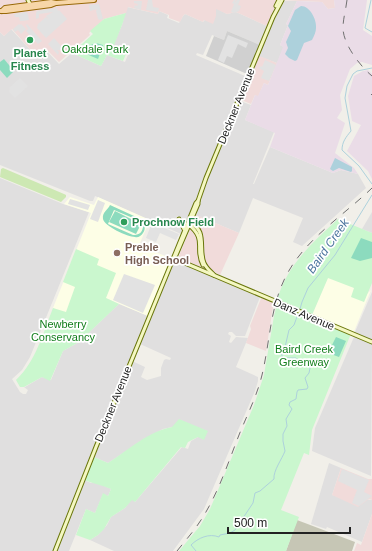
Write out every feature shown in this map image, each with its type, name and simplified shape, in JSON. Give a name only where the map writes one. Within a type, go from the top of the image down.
[{"type":"main road","points":[[1,11],[51,2],[56,3],[94,0]]},
{"type":"street","points":[[28,0],[32,6]]},
{"type":"street","name":"Deckner Avenue","points":[[173,258],[189,223],[280,0]]},
{"type":"street","name":"Deckner Avenue","points":[[55,551],[184,229],[194,215],[198,201]]},
{"type":"street","points":[[194,215],[195,226],[202,237],[203,262],[216,276]]},
{"type":"street","points":[[179,219],[184,229]]},
{"type":"street","points":[[189,223],[195,226]]},
{"type":"street","points":[[189,223],[199,236],[200,259],[202,265],[212,275]]},
{"type":"street","points":[[173,258],[216,276]]},
{"type":"street","name":"Danz Avenue","points":[[216,276],[372,342]]},
{"type":"shaded area","points":[[0,0],[278,0],[267,26],[236,12],[227,14],[216,9],[216,16],[213,24],[204,20],[203,22],[185,14],[180,22],[169,18],[169,15],[159,11],[158,14],[128,7],[126,13],[104,19],[89,33],[90,35],[59,62],[45,48],[35,55],[12,29],[4,36],[0,32]]},
{"type":"shaded area","points":[[148,0],[152,0],[153,7],[159,8],[158,12],[146,10]]},
{"type":"shaded area","points":[[236,0],[235,3],[237,0],[240,0],[238,5],[241,6],[239,11],[234,13],[231,12],[234,4],[232,3]]},
{"type":"shaded area","points":[[280,0],[334,0],[335,8],[328,9],[322,2]]},
{"type":"shaded area","points":[[334,0],[367,0],[363,30],[372,36],[372,65],[362,62],[357,63],[350,69],[340,95],[342,110],[337,118],[345,123],[335,153],[354,168],[358,174],[341,170],[333,173],[270,147],[275,133],[245,120],[255,95],[258,96],[264,83],[268,85],[283,47],[280,45],[288,25],[286,24],[297,1],[322,2],[328,9],[335,8]]},
{"type":"shaded area","points":[[134,1],[142,1],[141,10],[134,8],[135,5],[137,6],[138,4],[134,3]]},
{"type":"shaded area","points":[[282,1],[297,1],[286,24],[288,25],[280,45],[284,47],[277,63],[258,56]]},
{"type":"shaded area","points":[[99,4],[103,19],[100,20],[98,19],[97,9],[90,11],[89,5]]},
{"type":"shaded area","points":[[127,7],[158,14],[159,11],[168,15],[167,18],[179,23],[185,14],[203,22],[216,8],[227,14],[236,12],[267,26],[260,45],[227,31],[224,40],[212,35],[203,55],[197,53],[196,55],[245,76],[246,78],[188,218],[186,220],[177,216],[176,219],[179,220],[183,230],[181,234],[95,196],[93,201],[90,201],[0,165],[0,32],[4,36],[11,29],[36,56],[45,49],[59,64],[72,53],[101,66],[107,55],[125,62],[128,55],[112,48],[122,25]]},
{"type":"shaded area","points":[[57,8],[58,11],[59,10],[67,19],[46,38],[37,28],[38,24],[46,17],[49,20],[46,16],[53,12],[39,14],[39,18],[36,19],[36,13],[37,11]]},
{"type":"shaded area","points":[[26,12],[29,20],[20,21],[19,17],[15,17],[14,14]]},
{"type":"shaded area","points":[[19,24],[26,29],[21,34],[18,30],[15,32],[13,29]]},
{"type":"shaded area","points":[[27,24],[42,41],[38,44],[26,31],[28,29]]},
{"type":"shaded area","points":[[227,31],[260,45],[247,74],[206,56],[214,36],[224,40]]},
{"type":"shaded area","points":[[228,35],[248,43],[246,48],[238,44],[232,58],[227,56],[224,63],[218,60]]},
{"type":"shaded area","points":[[54,38],[62,47],[61,50],[57,50],[59,52],[58,55],[48,44]]},
{"type":"shaded area","points":[[257,55],[277,63],[268,85],[264,83],[258,97],[255,95],[251,104],[239,99]]},
{"type":"shaded area","points":[[265,60],[276,65],[269,81],[261,78],[264,71],[259,68],[261,66],[262,67]]},
{"type":"shaded area","points":[[368,70],[372,74],[372,179],[368,171],[347,151],[361,125],[352,121],[348,96],[354,76]]},
{"type":"shaded area","points":[[20,78],[28,86],[15,98],[9,92],[10,87]]},
{"type":"shaded area","points":[[240,101],[251,105],[245,120],[274,132],[253,184],[270,147],[333,173],[341,170],[358,174],[366,188],[302,246],[293,242],[303,218],[253,198],[239,233],[196,215],[201,202],[206,178],[211,167],[213,167]]},
{"type":"shaded area","points":[[0,178],[63,204],[89,212],[30,357],[22,370],[12,379],[20,392],[26,394],[28,390],[24,387],[42,377],[51,380],[63,351],[79,342],[119,304],[148,316],[54,551],[0,551]]},
{"type":"shaded area","name":"Preble High School","points":[[70,197],[94,205],[98,197],[150,220],[139,245],[171,259],[148,316],[89,291],[83,305],[65,313],[53,308],[91,213],[64,204]]},
{"type":"shaded area","points":[[70,199],[90,205],[88,210],[68,204]]},
{"type":"shaded area","points":[[98,200],[105,203],[98,222],[90,219]]},
{"type":"shaded area","points":[[372,212],[372,233],[362,229]]},
{"type":"shaded area","points":[[196,215],[239,233],[220,275],[204,271],[178,258]]},
{"type":"shaded area","points":[[152,223],[179,234],[176,240],[160,233],[156,242],[146,238]]},
{"type":"shaded area","points":[[174,261],[260,297],[245,336],[236,336],[232,332],[229,332],[228,334],[231,336],[229,342],[231,343],[236,337],[248,338],[236,367],[258,377],[258,381],[204,509],[173,551],[114,551],[90,540],[98,535],[107,525],[111,517],[125,508],[132,499],[135,502],[182,447],[188,449],[191,441],[198,437],[172,427],[163,429],[146,438],[108,463],[94,457],[132,361],[145,367],[141,377],[147,380],[161,376],[161,368],[164,360],[170,360],[171,358],[140,344]]},
{"type":"shaded area","points":[[124,274],[155,285],[143,313],[113,300]]},
{"type":"shaded area","points":[[328,277],[355,288],[364,302],[367,294],[371,290],[353,334],[312,315]]},
{"type":"shaded area","points":[[372,292],[372,340],[355,332]]},
{"type":"shaded area","points":[[262,296],[274,301],[266,351],[246,343],[251,329],[250,326]]},
{"type":"shaded area","points":[[354,337],[372,344],[371,476],[312,451],[315,428]]},
{"type":"shaded area","points":[[329,463],[341,468],[332,495],[372,500],[372,514],[362,542],[327,527],[326,529],[311,524]]},
{"type":"shaded area","points":[[341,468],[368,479],[372,479],[372,500],[369,499],[358,507],[332,495]]},
{"type":"shaded area","points":[[342,469],[369,480],[364,492],[372,496],[359,506],[352,503],[357,490],[338,481]]},
{"type":"shaded area","points":[[84,480],[91,483],[96,482],[111,489],[108,496],[103,494],[95,513],[86,509],[69,551],[57,551]]},
{"type":"shaded area","points":[[372,514],[372,551],[354,551],[357,543],[361,545]]},
{"type":"shaded area","points":[[297,520],[355,542],[352,551],[286,551]]},
{"type":"green space","name":"Oakdale Park","points":[[126,13],[113,48],[126,54],[123,61],[107,55],[101,66],[72,53],[93,34],[90,31],[104,19]]},
{"type":"green space","points":[[96,43],[103,45],[98,59],[84,53],[88,46]]},
{"type":"green space","points":[[4,59],[14,71],[7,78],[0,70],[0,62]]},
{"type":"green space","points":[[3,168],[64,194],[66,197],[61,202],[0,177],[1,169]]},
{"type":"green space","points":[[110,205],[145,221],[142,234],[137,237],[132,237],[107,225],[104,222],[103,217]],"holes":[[[114,210],[140,221],[143,229],[139,234],[135,235],[108,224]]]},
{"type":"green space","name":"Prochnow Field","points":[[115,211],[141,224],[136,234],[109,222]]},
{"type":"green space","points":[[338,219],[372,233],[372,283],[364,302],[351,297],[354,288],[328,278],[312,315],[277,301],[281,288],[293,266],[310,246]]},
{"type":"green space","points":[[361,238],[372,242],[372,258],[360,261],[351,258]]},
{"type":"green space","name":"Newberry Conservancy","points":[[76,249],[99,259],[97,265],[116,273],[106,298],[119,304],[79,342],[63,351],[50,381],[42,377],[24,387],[20,387],[16,380],[29,364],[34,355],[53,308],[66,312],[75,287],[63,282]]},
{"type":"green space","name":"Baird Creek Greenway","points":[[277,304],[350,335],[312,430],[309,455],[304,453],[281,510],[299,517],[286,551],[179,551],[200,526],[210,509],[254,405],[264,375]]},
{"type":"green space","points":[[336,337],[346,341],[339,357],[328,353]]},
{"type":"green space","points":[[179,419],[208,431],[204,440],[198,437],[188,442],[185,448],[181,447],[135,502],[132,500],[125,508],[111,517],[104,529],[98,535],[90,540],[76,535],[86,509],[95,513],[103,493],[108,496],[111,489],[84,480],[94,457],[108,463],[155,432],[172,427]]},
{"type":"water","points":[[301,6],[307,8],[312,14],[316,25],[316,30],[312,40],[304,43],[297,60],[295,61],[285,54],[288,48],[286,42],[291,31],[288,26],[295,10]]},
{"type":"water","points":[[335,158],[352,167],[352,171],[339,168],[333,171],[330,169]]},
{"type":"waterway","name":"Baird Creek","points":[[371,0],[365,28],[372,32]]},
{"type":"waterway","name":"Baird Creek","points":[[372,68],[357,71],[353,74],[347,86],[345,98],[351,131],[342,147],[342,150],[359,166],[372,184]]},
{"type":"waterway","name":"Baird Creek","points":[[300,309],[308,288],[335,255],[372,195]]},
{"type":"waterway","name":"Baird Creek","points":[[196,551],[191,545],[200,538],[208,536],[219,537],[220,535],[230,533],[235,530],[253,503],[255,493],[260,491],[274,479],[276,469],[285,451],[283,434],[287,426],[286,419],[292,409],[289,405],[290,402],[296,399],[298,390],[307,389],[308,387],[305,378],[309,373],[310,368],[296,358],[283,359],[281,352],[285,347],[289,330],[294,325],[298,314]]},
{"type":"railway","points":[[347,0],[343,21],[346,41],[362,67],[372,76]]},
{"type":"railway","points":[[177,551],[198,524],[213,500],[255,398],[265,363],[273,312],[286,276],[303,251],[314,239],[372,188]]},
{"type":"place","name":"Planet Fitness","points":[[30,40]]},
{"type":"place","name":"Prochnow Field","points":[[124,222]]},
{"type":"place","name":"Preble High School","points":[[117,253]]}]
